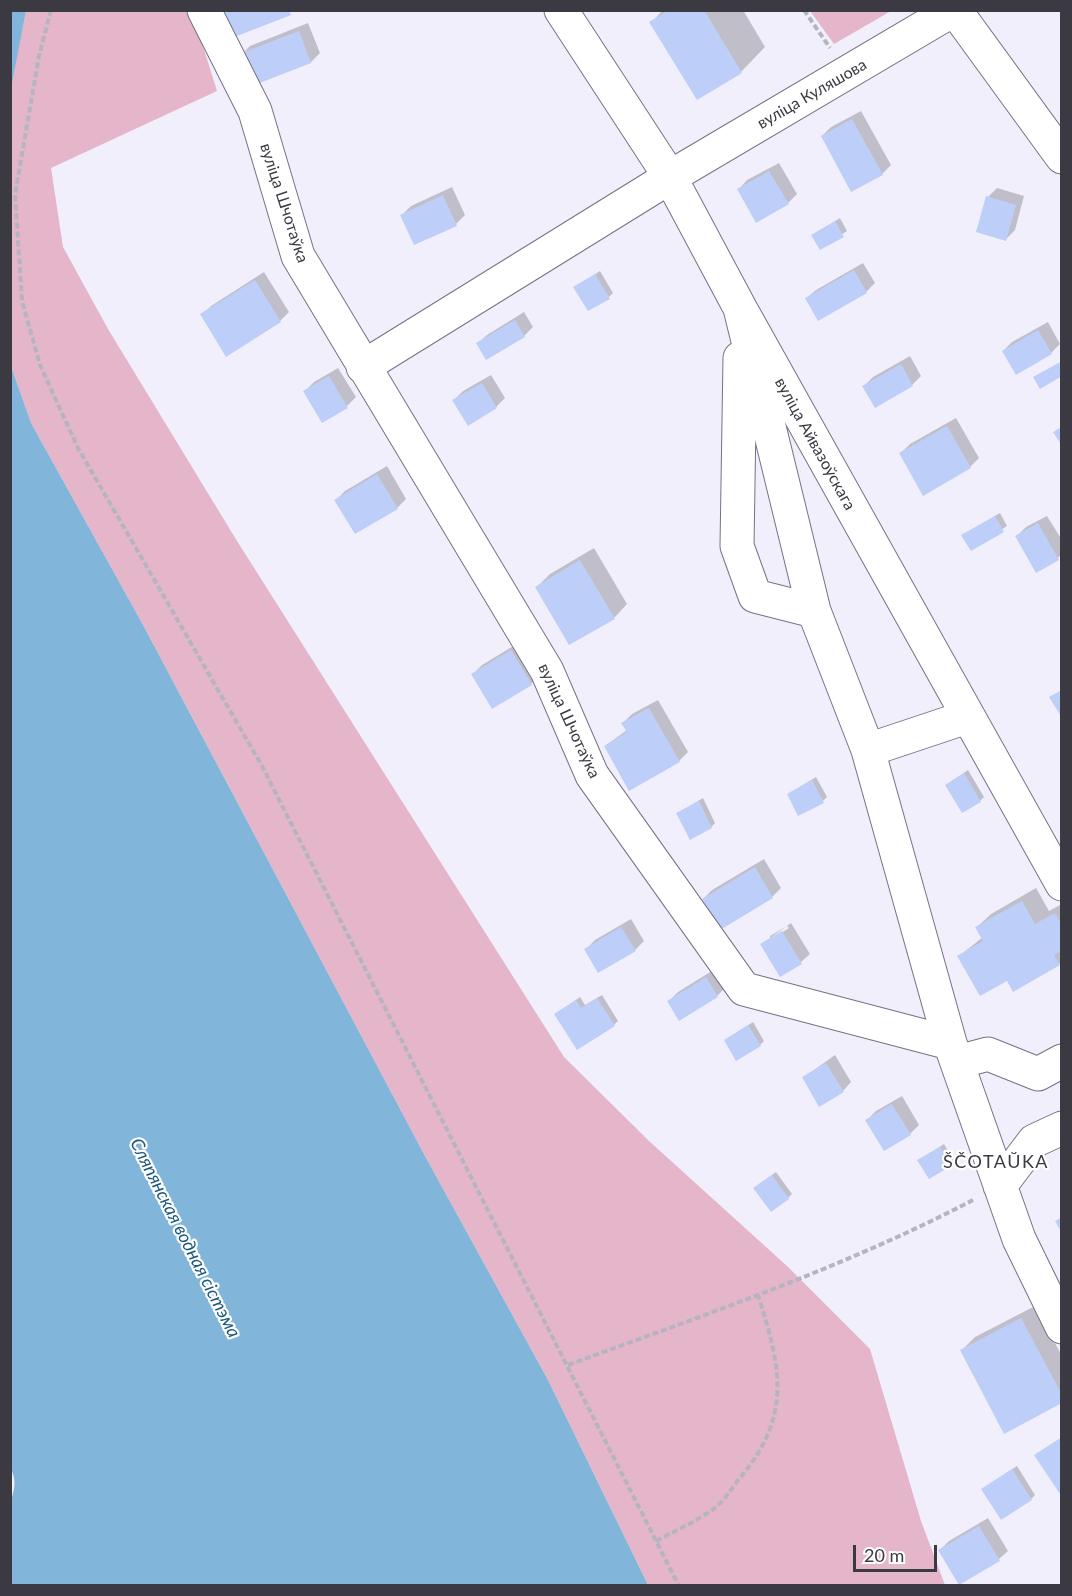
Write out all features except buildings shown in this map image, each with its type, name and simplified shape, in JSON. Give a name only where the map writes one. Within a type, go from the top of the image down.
[{"type":"street","name":"вуліца Шчотаўка","points":[[204,10],[255,111],[298,256],[547,671],[592,775],[744,989],[953,1053]]},
{"type":"street","name":"вуліца Куляшова","points":[[363,367],[670,177],[954,10]]},
{"type":"street","points":[[954,10],[1062,157]]},
{"type":"street","name":"вуліца Айвазоўскага","points":[[574,15],[670,177],[740,308],[1062,884]]},
{"type":"street","points":[[740,308],[737,546],[755,596],[814,611]]},
{"type":"street","points":[[740,308],[814,611],[868,750],[953,1053],[1018,1239],[1062,1327]]},
{"type":"street","points":[[868,750],[967,717]]},
{"type":"street","points":[[953,1053],[988,1054],[1038,1074],[1062,1061]]},
{"type":"street","points":[[1000,1186],[1034,1141],[1062,1128]]},
{"type":"path","points":[[51,10],[39,56],[15,195],[22,302],[40,365],[78,448],[262,766],[679,1586]]},
{"type":"path","points":[[804,10],[832,51]]},
{"type":"path","points":[[568,1365],[758,1295],[902,1237],[1000,1186]]},
{"type":"path","points":[[656,1541],[714,1509],[748,1468],[775,1421],[778,1389],[775,1348],[758,1295]]},
{"type":"shaded area","points":[[26,11],[192,11],[217,91],[51,168],[63,247],[108,329],[237,541],[564,1057],[649,1141],[787,1266],[870,1349],[921,1521],[945,1585],[648,1585],[548,1380],[425,1156],[142,623],[31,423],[11,366],[10,88]]},
{"type":"shaded area","points":[[810,11],[891,11],[834,44]]},
{"type":"water","points":[[10,11],[26,11],[11,88]]},
{"type":"water","name":"Сляпянская водная сістэма","points":[[11,366],[31,423],[142,623],[425,1156],[548,1380],[648,1585],[11,1585],[9,1527],[14,1478],[10,1467]]},
{"type":"district","name":"ŠČOTAŬKA","points":[[996,1162]]}]
